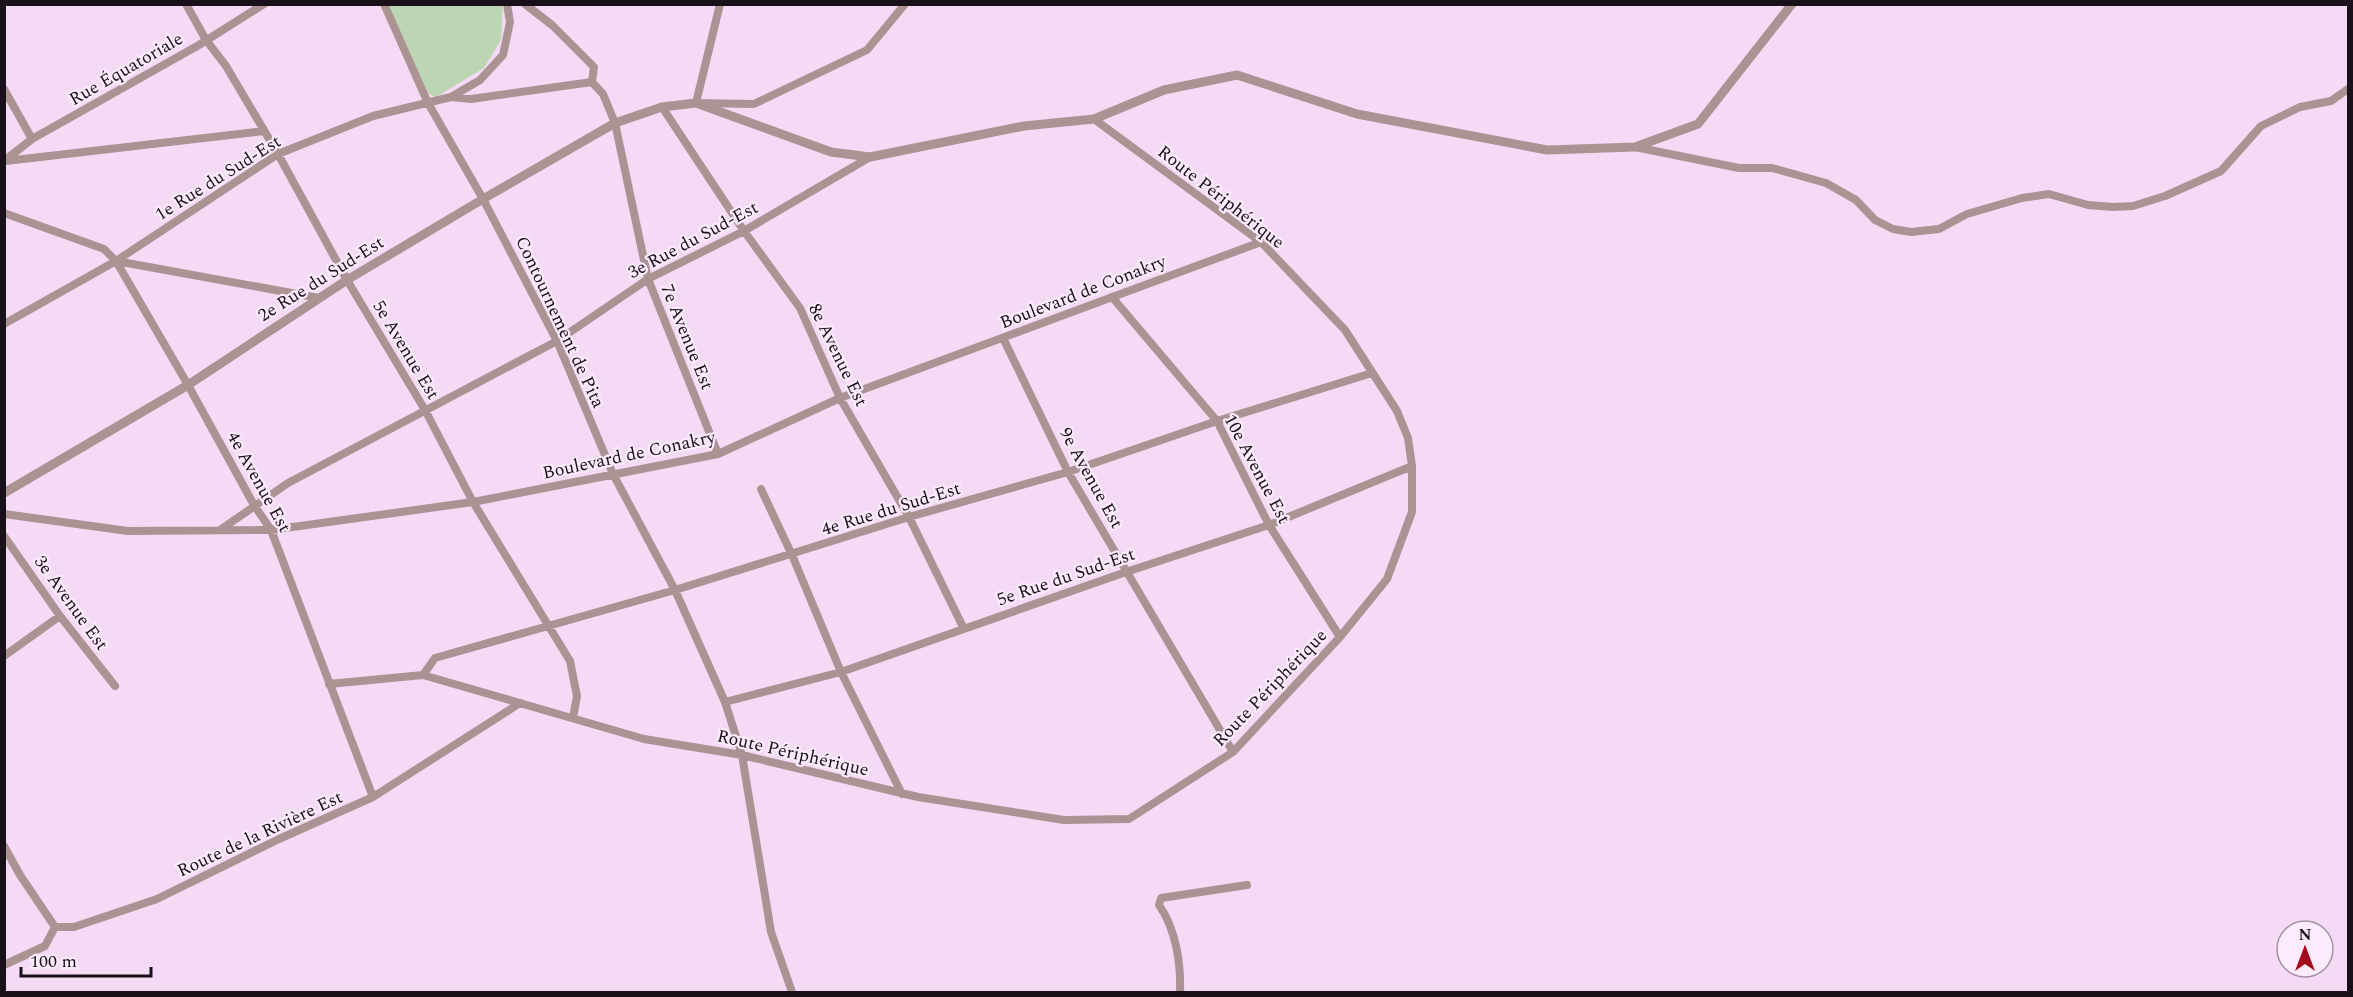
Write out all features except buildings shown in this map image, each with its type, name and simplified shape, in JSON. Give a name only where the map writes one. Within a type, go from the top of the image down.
[{"type":"street","name":"5e Avenue Est","points":[[186,4],[206,40],[226,66],[264,130],[347,279],[425,410],[473,502],[570,661],[577,696],[573,718]]},
{"type":"street","name":"Rue Équatoriale","points":[[5,161],[33,139],[206,40],[264,4]]},
{"type":"street","name":"Contournement de Pita","points":[[384,4],[428,103],[483,199],[557,341],[613,474],[675,590],[725,702],[742,755],[771,932],[792,993]]},
{"type":"street","name":"1e Rue du Sud-Est","points":[[4,324],[116,261],[278,154],[373,116],[452,97],[480,80],[503,55],[510,22],[507,4]]},
{"type":"street","name":"7e Avenue Est","points":[[525,4],[552,25],[594,67],[592,82],[603,94],[615,123],[648,279],[718,454]]},
{"type":"street","points":[[696,103],[720,4]]},
{"type":"street","points":[[696,103],[753,104],[774,95],[867,50],[905,4]]},
{"type":"street","points":[[1635,147],[1698,124],[1792,4]]},
{"type":"street","points":[[696,103],[831,152],[870,157],[1024,126],[1094,119],[1164,90],[1237,75],[1357,114],[1547,150],[1635,147],[1739,168],[1772,168],[1826,183],[1856,200],[1875,220],[1893,229],[1911,232],[1938,229],[1967,214],[2040,195],[2049,194],[2088,205],[2113,207],[2133,206],[2165,196],[2222,171],[2261,126],[2300,107],[2331,101],[2349,90]]},
{"type":"street","points":[[452,97],[471,99],[592,82]]},
{"type":"street","points":[[4,89],[33,139]]},
{"type":"street","name":"2e Rue du Sud-Est","points":[[4,493],[188,385],[347,279],[615,123],[662,107],[696,103]]},
{"type":"street","name":"8e Avenue Est","points":[[662,107],[744,231],[800,308],[840,399],[909,517],[964,629]]},
{"type":"street","name":"Route Périphérique","points":[[329,684],[423,675],[644,739],[742,755],[902,794],[1064,820],[1129,819],[1233,752],[1340,637],[1387,579],[1412,512],[1412,466],[1408,438],[1397,411],[1346,330],[1261,242],[1094,119]]},
{"type":"street","points":[[5,161],[264,130]]},
{"type":"street","name":"3e Rue du Sud-Est","points":[[220,530],[288,483],[557,341],[648,279],[744,231],[870,157]]},
{"type":"street","points":[[4,213],[104,249],[116,261],[319,298]]},
{"type":"street","name":"Boulevard de Conakry","points":[[4,514],[128,531],[271,530],[473,502],[718,454],[840,399],[1261,242]]},
{"type":"street","name":"4e Avenue Est","points":[[116,261],[254,505],[271,530],[373,797]]},
{"type":"street","name":"10e Avenue Est","points":[[1112,297],[1217,421],[1269,525],[1340,637]]},
{"type":"street","name":"9e Avenue Est","points":[[1003,338],[1068,472],[1233,752]]},
{"type":"street","name":"4e Rue du Sud-Est","points":[[423,675],[435,658],[675,590],[909,517],[1068,472],[1217,421],[1372,373]]},
{"type":"street","name":"5e Rue du Sud-Est","points":[[725,702],[841,672],[1126,572],[1269,525],[1412,466]]},
{"type":"street","points":[[761,489],[792,555],[841,672],[902,794]]},
{"type":"street","name":"3e Avenue Est","points":[[4,536],[60,616],[115,686]]},
{"type":"street","points":[[4,656],[60,616]]},
{"type":"street","name":"Route de la Rivière Est","points":[[55,927],[74,927],[158,899],[279,838],[373,797],[520,703]]},
{"type":"street","points":[[4,846],[20,875],[55,927],[45,946],[4,965]]},
{"type":"street","points":[[1180,993],[1174,941],[1166,915],[1159,905],[1161,898],[1247,885]]},
{"type":"green space","points":[[387,5],[503,5],[501,40],[484,68],[436,97],[428,93]]}]
